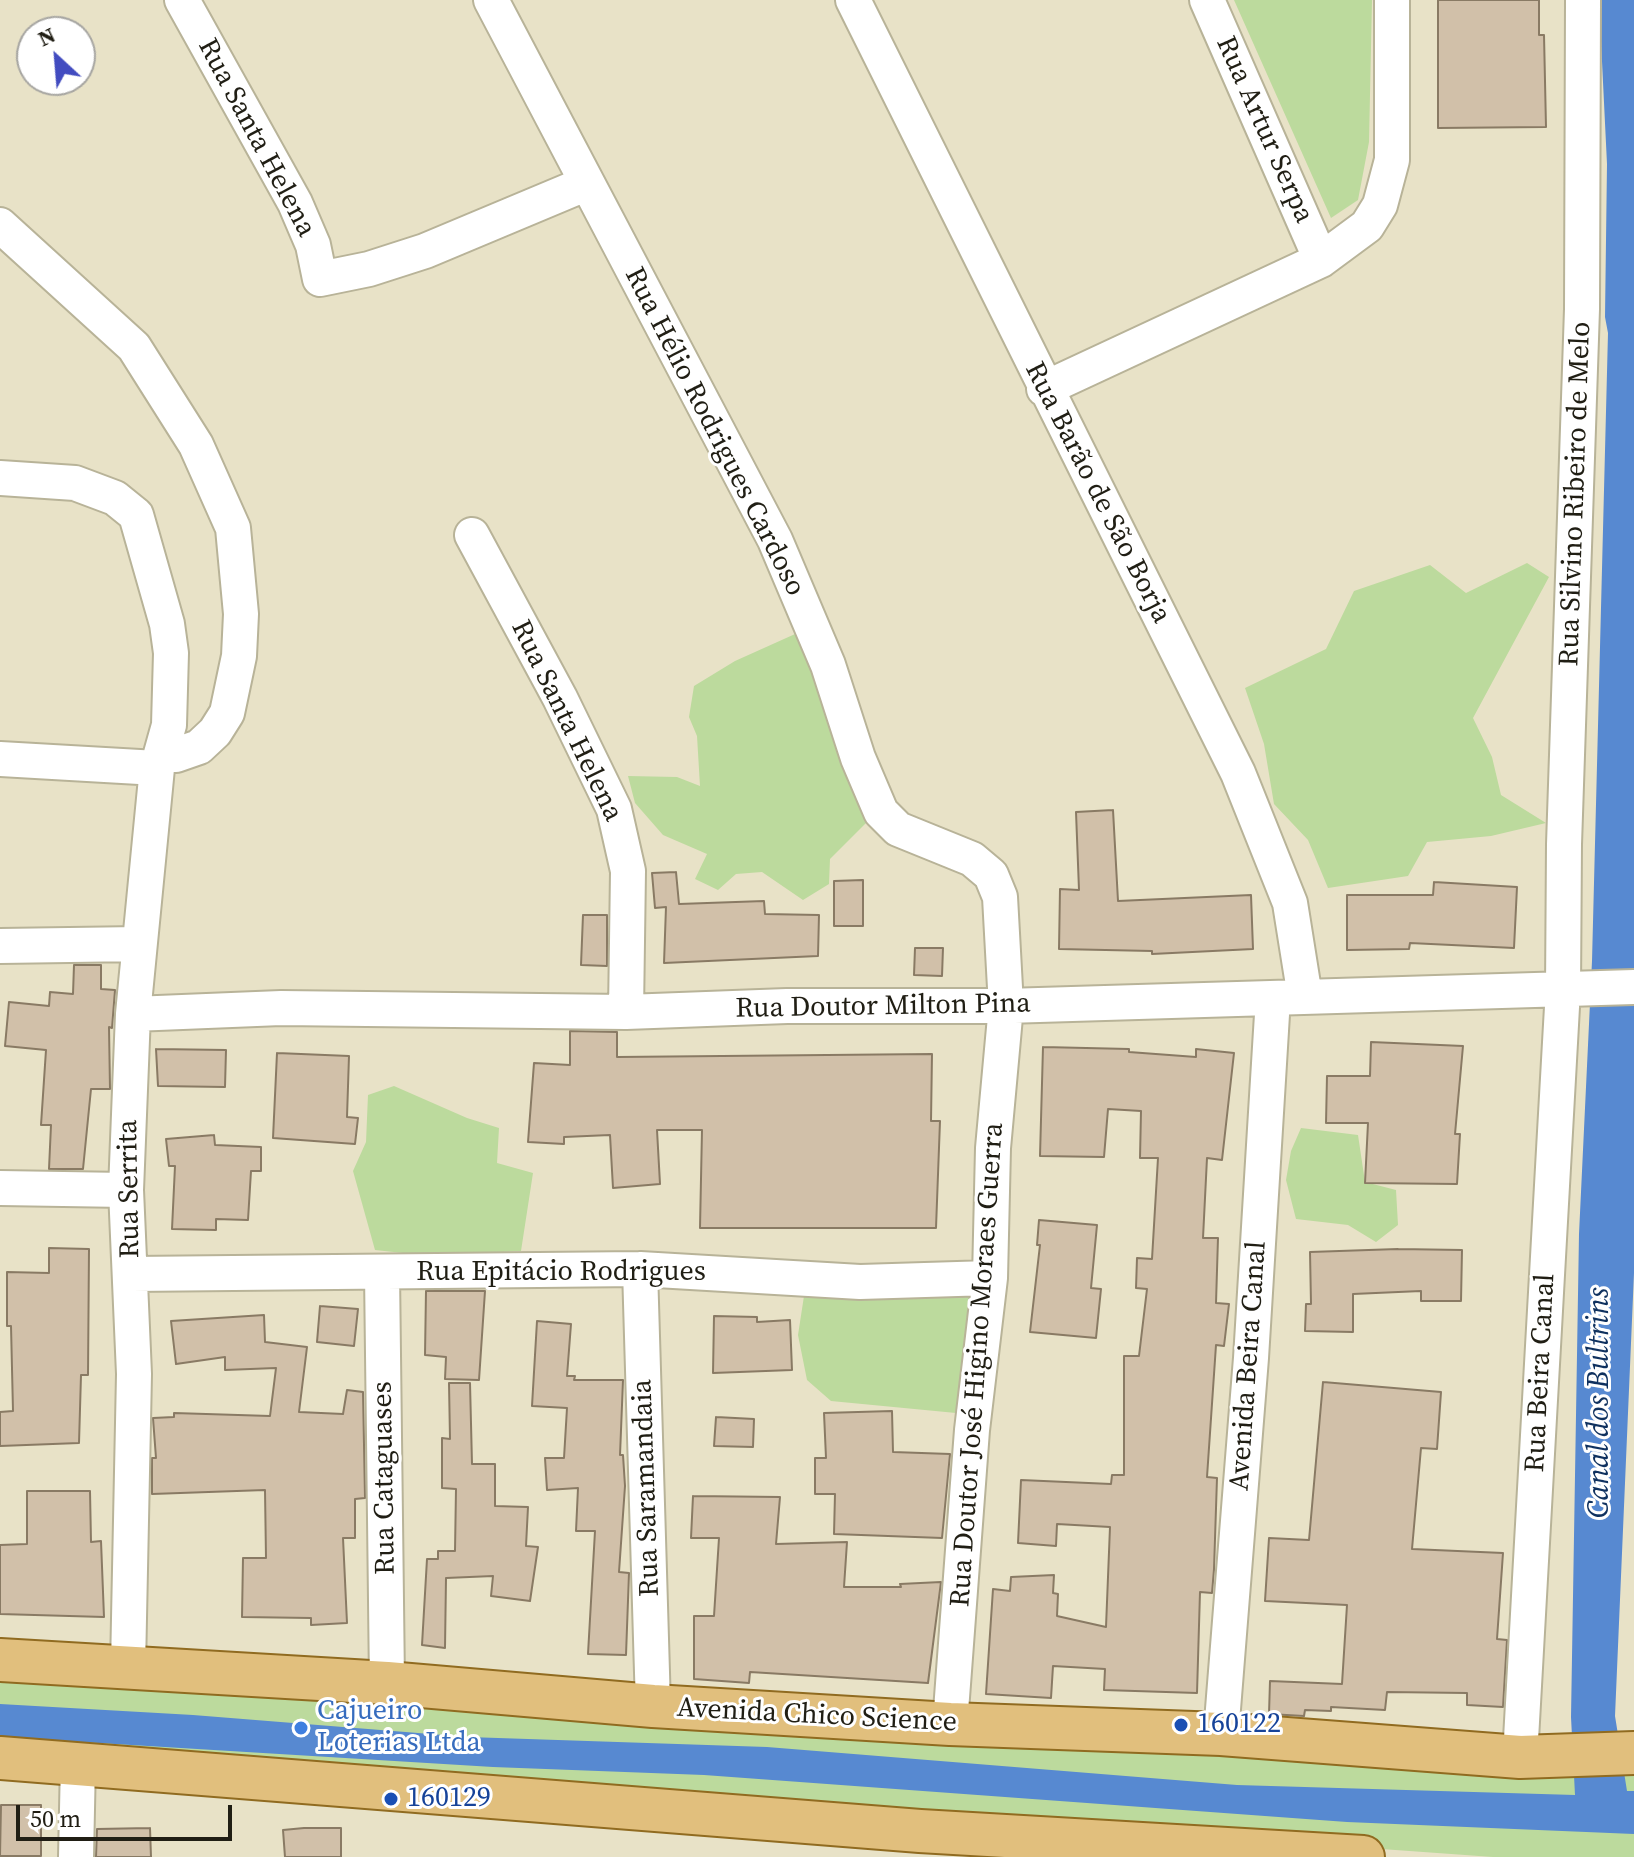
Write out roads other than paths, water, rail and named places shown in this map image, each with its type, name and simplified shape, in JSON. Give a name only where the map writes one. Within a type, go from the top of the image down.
[{"type":"main road","name":"Avenida Chico Science","points":[[0,1660],[387,1683],[653,1706],[950,1724],[1221,1734],[1520,1757],[1566,1758],[1629,1753]]},
{"type":"main road","points":[[0,1758],[78,1762],[921,1844],[1363,1857]]},
{"type":"street","name":"Rua Santa Helena","points":[[182,0],[295,203],[313,245],[320,279],[369,269],[425,251],[585,184]]},
{"type":"street","name":"Rua Hélio Rodrigues Cardoso","points":[[491,0],[585,184],[775,540],[828,665],[858,758],[881,812],[898,829],[972,859],[991,875],[1002,907],[1006,1006]]},
{"type":"street","name":"Rua Barão de São Borja","points":[[853,0],[1044,389],[1238,773],[1290,903],[1289,998]]},
{"type":"street","name":"Rua Artur Serpa","points":[[1207,0],[1321,260]]},
{"type":"street","points":[[1044,389],[1321,260],[1367,226],[1388,183],[1392,160],[1392,0]]},
{"type":"street","name":"Rua Silvino Ribeiro de Melo","points":[[1571,989],[1564,844],[1582,309],[1583,0]]},
{"type":"street","points":[[0,225],[134,347],[196,445],[233,528],[239,572],[240,628],[239,656],[227,713],[215,732],[199,747],[159,761],[101,764],[0,759]]},
{"type":"street","name":"Rua Serrita","points":[[0,478],[75,483],[115,498],[136,515],[164,610],[171,653],[169,725],[159,761],[133,1014],[126,1190],[134,1374],[128,1667]]},
{"type":"street","name":"Rua Santa Helena","points":[[472,535],[560,698],[614,809],[628,871],[626,1012]]},
{"type":"street","points":[[0,946],[139,944]]},
{"type":"street","name":"Rua Doutor Milton Pina","points":[[133,1014],[281,1008],[626,1012],[787,1006],[1006,1006],[1634,987]]},
{"type":"street","name":"Rua Beira Canal","points":[[1520,1757],[1571,989]]},
{"type":"street","name":"Avenida Beira Canal","points":[[1221,1734],[1251,1358],[1289,998]]},
{"type":"street","name":"Rua Doutor José Higino Moraes Guerra","points":[[950,1724],[972,1430],[990,1278],[993,1148],[1006,1006]]},
{"type":"street","points":[[0,1188],[126,1190]]},
{"type":"street","name":"Rua Epitácio Rodrigues","points":[[132,1274],[640,1269],[860,1282],[990,1278]]},
{"type":"street","name":"Rua Saramandaia","points":[[640,1269],[653,1706]]},
{"type":"street","name":"Rua Cataguases","points":[[382,1272],[387,1683]]},
{"type":"street","points":[[76,1857],[78,1762]]},
{"type":"water","name":"Canal dos Bultrins","points":[[1599,0],[1634,0],[1634,1273],[1615,1716],[1627,1791],[1634,1791],[1634,1834],[1347,1822],[704,1775],[493,1767],[0,1737],[0,1704],[193,1715],[468,1737],[767,1747],[1237,1785],[1575,1795],[1571,1717],[1579,1234],[1592,961],[1608,333],[1605,317],[1607,164]]},
{"type":"place","name":"160122","points":[[1181,1725]]},
{"type":"place","name":"Cajueiro Loterias Ltda","points":[[301,1728]]},
{"type":"place","name":"160129","points":[[391,1799]]}]
